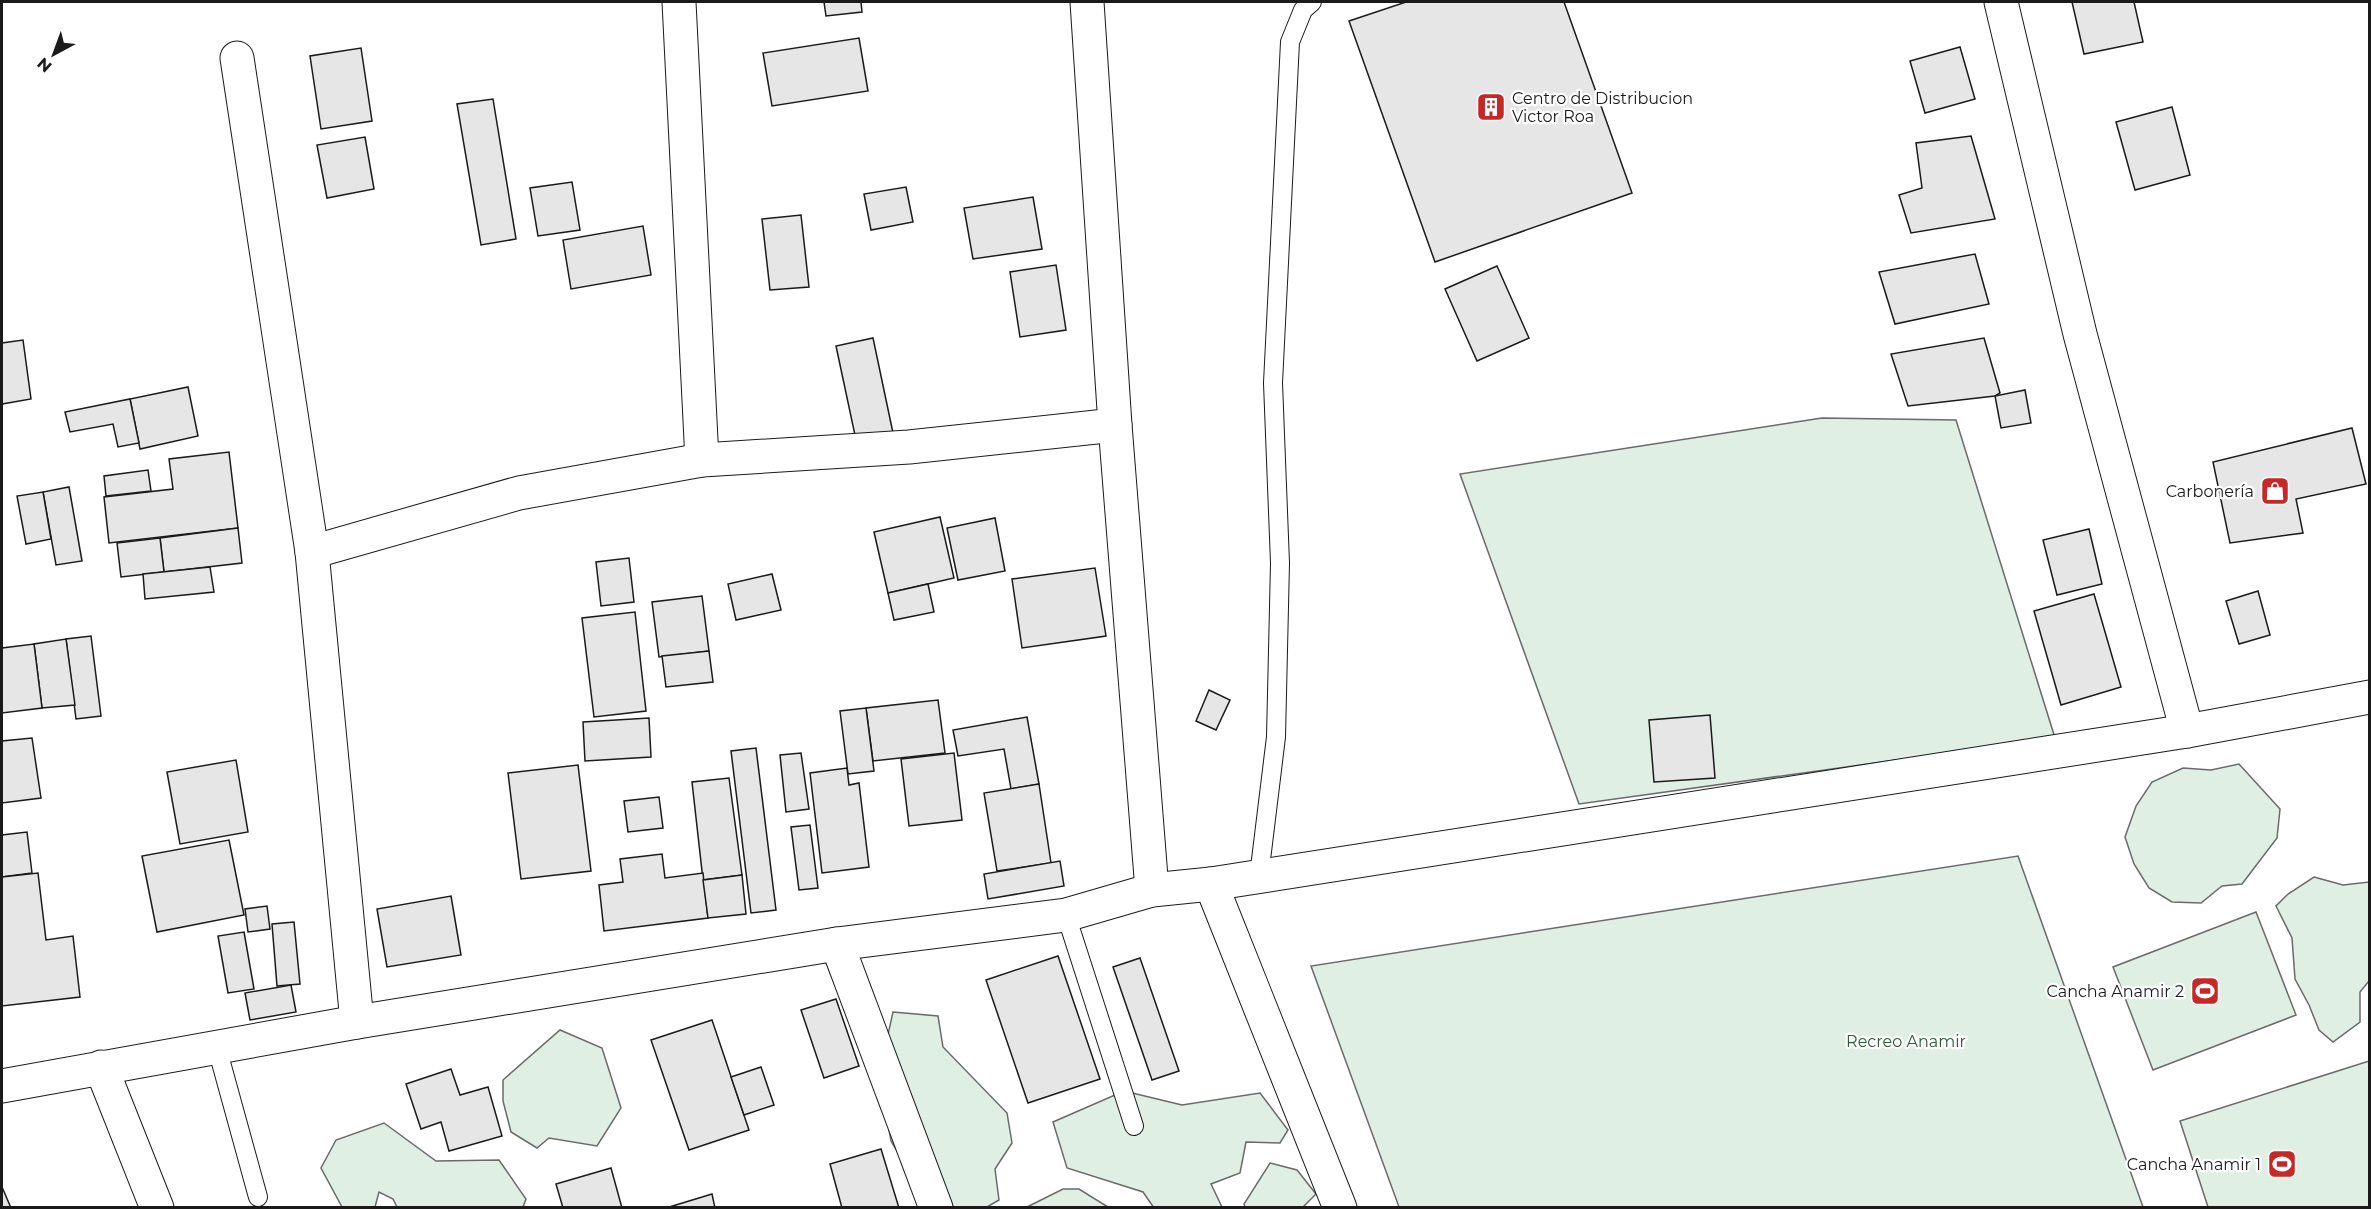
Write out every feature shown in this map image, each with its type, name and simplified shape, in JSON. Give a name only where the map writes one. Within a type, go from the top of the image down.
[{"type":"street","points":[[679,2],[702,460]]},
{"type":"street","points":[[1087,2],[1115,425],[1152,890]]},
{"type":"street","points":[[2001,2],[2080,334],[2187,731]]},
{"type":"street","points":[[237,58],[312,552],[357,1022]]},
{"type":"street","points":[[312,552],[519,493],[702,460],[909,447],[1115,425]]},
{"type":"street","points":[[2,1086],[357,1022],[837,944],[1066,915],[1152,890],[1210,884],[2187,731],[2370,697]]},
{"type":"street","points":[[1210,884],[1341,1208]]},
{"type":"street","points":[[837,944],[936,1208]]},
{"type":"street","points":[[101,1067],[157,1208]]},
{"type":"lane","points":[[1260,876],[1276,737],[1281,563],[1273,383],[1290,42],[1303,10],[1312,2]]},
{"type":"lane","points":[[1066,915],[1134,1126]]},
{"type":"lane","points":[[217,1048],[258,1197]]},
{"type":"green space","points":[[1822,418],[1956,420],[2055,738],[1579,804],[1460,474]]},
{"type":"green space","points":[[2239,764],[2280,809],[2277,838],[2242,884],[2222,886],[2201,903],[2172,902],[2149,888],[2134,864],[2125,837],[2136,806],[2152,782],[2183,768],[2211,770]]},
{"type":"green space","name":"Recreo Anamir","points":[[2018,856],[2143,1207],[1399,1207],[1311,966]]},
{"type":"green space","points":[[2314,877],[2343,885],[2369,882],[2369,981],[2360,992],[2360,1022],[2333,1042],[2319,1030],[2295,979],[2292,938],[2276,906],[2288,894]]},
{"type":"green space","name":"Cancha Anamir 2","points":[[2256,912],[2296,1015],[2153,1070],[2113,967]]},
{"type":"green space","points":[[893,1012],[938,1016],[943,1047],[1007,1113],[1012,1143],[995,1169],[999,1200],[987,1207],[930,1207],[891,1141],[879,1075]]},
{"type":"green space","points":[[560,1030],[602,1048],[621,1108],[597,1146],[549,1138],[537,1148],[511,1132],[503,1101],[503,1080]]},
{"type":"green space","name":"Cancha Anamir 1","points":[[2369,1061],[2369,1207],[2208,1207],[2180,1121]]},
{"type":"green space","points":[[1124,1091],[1182,1105],[1260,1093],[1288,1130],[1280,1143],[1246,1142],[1240,1173],[1211,1184],[1222,1207],[1154,1208],[1143,1192],[1067,1168],[1053,1122]]},
{"type":"green space","points":[[384,1123],[436,1161],[499,1160],[526,1199],[523,1207],[397,1207],[393,1199],[379,1192],[375,1207],[342,1207],[321,1168],[336,1140]]},
{"type":"green space","points":[[1270,1163],[1297,1170],[1316,1194],[1303,1207],[1245,1207],[1244,1204]]},
{"type":"green space","points":[[1063,1189],[1079,1189],[1108,1207],[1027,1207]]},
{"type":"building","points":[[824,2],[861,2],[862,12],[826,16]]},
{"type":"building","name":"Centro de Distribucion Victor Roa","points":[[1406,2],[1564,2],[1632,193],[1435,262],[1349,21]]},
{"type":"building","points":[[2072,2],[2134,2],[2143,42],[2084,54]]},
{"type":"building","points":[[859,38],[868,91],[772,106],[763,53]]},
{"type":"building","points":[[1960,47],[1975,99],[1925,113],[1910,61]]},
{"type":"building","points":[[361,48],[372,121],[321,129],[310,56]]},
{"type":"building","points":[[493,99],[516,239],[481,245],[457,104]]},
{"type":"building","points":[[2172,107],[2190,175],[2135,190],[2116,122]]},
{"type":"building","points":[[1971,136],[1995,219],[1911,233],[1899,195],[1922,188],[1916,143]]},
{"type":"building","points":[[365,137],[374,189],[327,198],[317,145]]},
{"type":"building","points":[[572,182],[580,230],[538,236],[530,188]]},
{"type":"building","points":[[906,187],[913,222],[871,230],[864,194]]},
{"type":"building","points":[[1033,197],[1042,249],[973,259],[964,208]]},
{"type":"building","points":[[801,215],[809,287],[770,290],[762,219]]},
{"type":"building","points":[[643,226],[651,275],[571,289],[563,240]]},
{"type":"building","points":[[1975,254],[1989,304],[1895,324],[1879,272]]},
{"type":"building","points":[[1056,265],[1066,330],[1020,337],[1010,272]]},
{"type":"building","points":[[1497,266],[1529,338],[1477,361],[1445,289]]},
{"type":"building","points":[[873,338],[893,433],[856,440],[836,346]]},
{"type":"building","points":[[1984,338],[2000,393],[1995,396],[1908,406],[1891,354]]},
{"type":"building","points":[[23,340],[31,399],[2,404],[2,343]]},
{"type":"building","points":[[188,387],[198,436],[140,449],[130,399]]},
{"type":"building","points":[[2025,390],[2031,423],[2001,428],[1995,396]]},
{"type":"building","points":[[130,399],[139,443],[118,447],[113,424],[70,432],[65,412]]},
{"type":"building","name":"Carbonería","points":[[2352,428],[2366,484],[2296,499],[2303,533],[2230,543],[2213,462]]},
{"type":"building","points":[[229,452],[238,528],[109,543],[104,497],[173,489],[169,459]]},
{"type":"building","points":[[148,470],[151,491],[106,496],[104,476]]},
{"type":"building","points":[[69,487],[82,561],[56,565],[43,492]]},
{"type":"building","points":[[43,492],[51,539],[26,544],[17,496]]},
{"type":"building","points":[[940,517],[954,578],[888,593],[874,532]]},
{"type":"building","points":[[995,518],[1005,571],[958,580],[947,528]]},
{"type":"building","points":[[238,528],[242,563],[164,572],[160,538]]},
{"type":"building","points":[[2089,529],[2102,584],[2057,595],[2043,540]]},
{"type":"building","points":[[160,538],[164,572],[121,577],[117,543]]},
{"type":"building","points":[[629,558],[634,602],[601,606],[596,562]]},
{"type":"building","points":[[210,567],[214,592],[145,599],[143,574]]},
{"type":"building","points":[[1095,568],[1106,636],[1022,648],[1012,579]]},
{"type":"building","points":[[772,574],[781,610],[736,620],[728,584]]},
{"type":"building","points":[[928,584],[934,612],[894,620],[888,593]]},
{"type":"building","points":[[2258,591],[2270,635],[2239,644],[2226,601]]},
{"type":"building","points":[[2094,594],[2121,687],[2061,705],[2034,611]]},
{"type":"building","points":[[702,596],[709,651],[659,657],[652,602]]},
{"type":"building","points":[[635,612],[646,711],[594,717],[582,618]]},
{"type":"building","points":[[91,636],[101,716],[76,719],[66,639]]},
{"type":"building","points":[[66,639],[75,705],[42,708],[34,644]]},
{"type":"building","points":[[34,644],[42,708],[2,713],[2,648]]},
{"type":"building","points":[[709,651],[713,682],[666,687],[662,656]]},
{"type":"building","points":[[1209,690],[1230,700],[1216,730],[1196,721]]},
{"type":"building","points":[[938,700],[945,753],[873,761],[866,708]]},
{"type":"building","points":[[866,708],[874,771],[848,774],[840,711]]},
{"type":"building","points":[[1710,715],[1715,778],[1654,782],[1649,720]]},
{"type":"building","points":[[1027,717],[1039,784],[1011,789],[1004,749],[958,756],[953,730]]},
{"type":"building","points":[[649,718],[651,757],[585,761],[583,722]]},
{"type":"building","points":[[32,738],[41,798],[2,803],[2,741]]},
{"type":"building","points":[[756,748],[776,910],[751,913],[731,751]]},
{"type":"building","points":[[801,753],[809,809],[786,812],[780,755]]},
{"type":"building","points":[[954,753],[962,820],[909,826],[901,759]]},
{"type":"building","points":[[236,760],[248,832],[180,844],[167,772]]},
{"type":"building","points":[[578,765],[591,871],[521,879],[508,773]]},
{"type":"building","points":[[847,768],[849,785],[859,783],[869,867],[822,873],[810,773]]},
{"type":"building","points":[[729,778],[742,875],[703,880],[692,782]]},
{"type":"building","points":[[1039,784],[1051,863],[997,871],[984,793]]},
{"type":"building","points":[[659,797],[663,828],[628,832],[624,801]]},
{"type":"building","points":[[810,825],[818,888],[799,890],[791,827]]},
{"type":"building","points":[[27,832],[32,873],[2,877],[2,835]]},
{"type":"building","points":[[229,840],[244,915],[157,932],[142,856]]},
{"type":"building","points":[[662,854],[665,878],[703,873],[708,918],[604,931],[599,885],[623,882],[620,859]]},
{"type":"building","points":[[1060,861],[1064,886],[988,899],[984,874]]},
{"type":"building","points":[[38,873],[46,940],[73,936],[80,997],[2,1006],[2,877]]},
{"type":"building","points":[[742,875],[746,914],[708,918],[703,880]]},
{"type":"building","points":[[451,896],[461,955],[387,967],[377,909]]},
{"type":"building","points":[[267,906],[270,929],[248,932],[245,909]]},
{"type":"building","points":[[294,922],[300,984],[277,986],[272,924]]},
{"type":"building","points":[[244,932],[254,989],[228,993],[218,936]]},
{"type":"building","points":[[1058,956],[1100,1079],[1028,1103],[986,980]]},
{"type":"building","points":[[1140,958],[1179,1071],[1152,1080],[1113,967]]},
{"type":"building","points":[[291,985],[296,1012],[250,1020],[245,993]]},
{"type":"building","points":[[836,999],[859,1066],[824,1078],[801,1010]]},
{"type":"building","points":[[712,1020],[749,1130],[689,1150],[651,1040]]},
{"type":"building","points":[[761,1067],[774,1105],[744,1115],[731,1077]]},
{"type":"building","points":[[451,1069],[460,1095],[488,1087],[502,1136],[449,1151],[441,1122],[421,1129],[406,1084]]},
{"type":"building","points":[[881,1149],[899,1208],[842,1208],[830,1164]]},
{"type":"building","points":[[611,1168],[622,1208],[563,1208],[556,1184]]},
{"type":"building","points":[[2,1187],[11,1208],[2,1208]]},
{"type":"building","points":[[712,1194],[715,1208],[666,1208]]},
{"type":"place","name":"Centro de Distribucion Victor Roa","points":[[1491,107]]},
{"type":"place","name":"Carbonería","points":[[2275,491]]},
{"type":"place","name":"Cancha Anamir 2","points":[[2205,991]]},
{"type":"place","name":"Cancha Anamir 1","points":[[2282,1164]]}]
